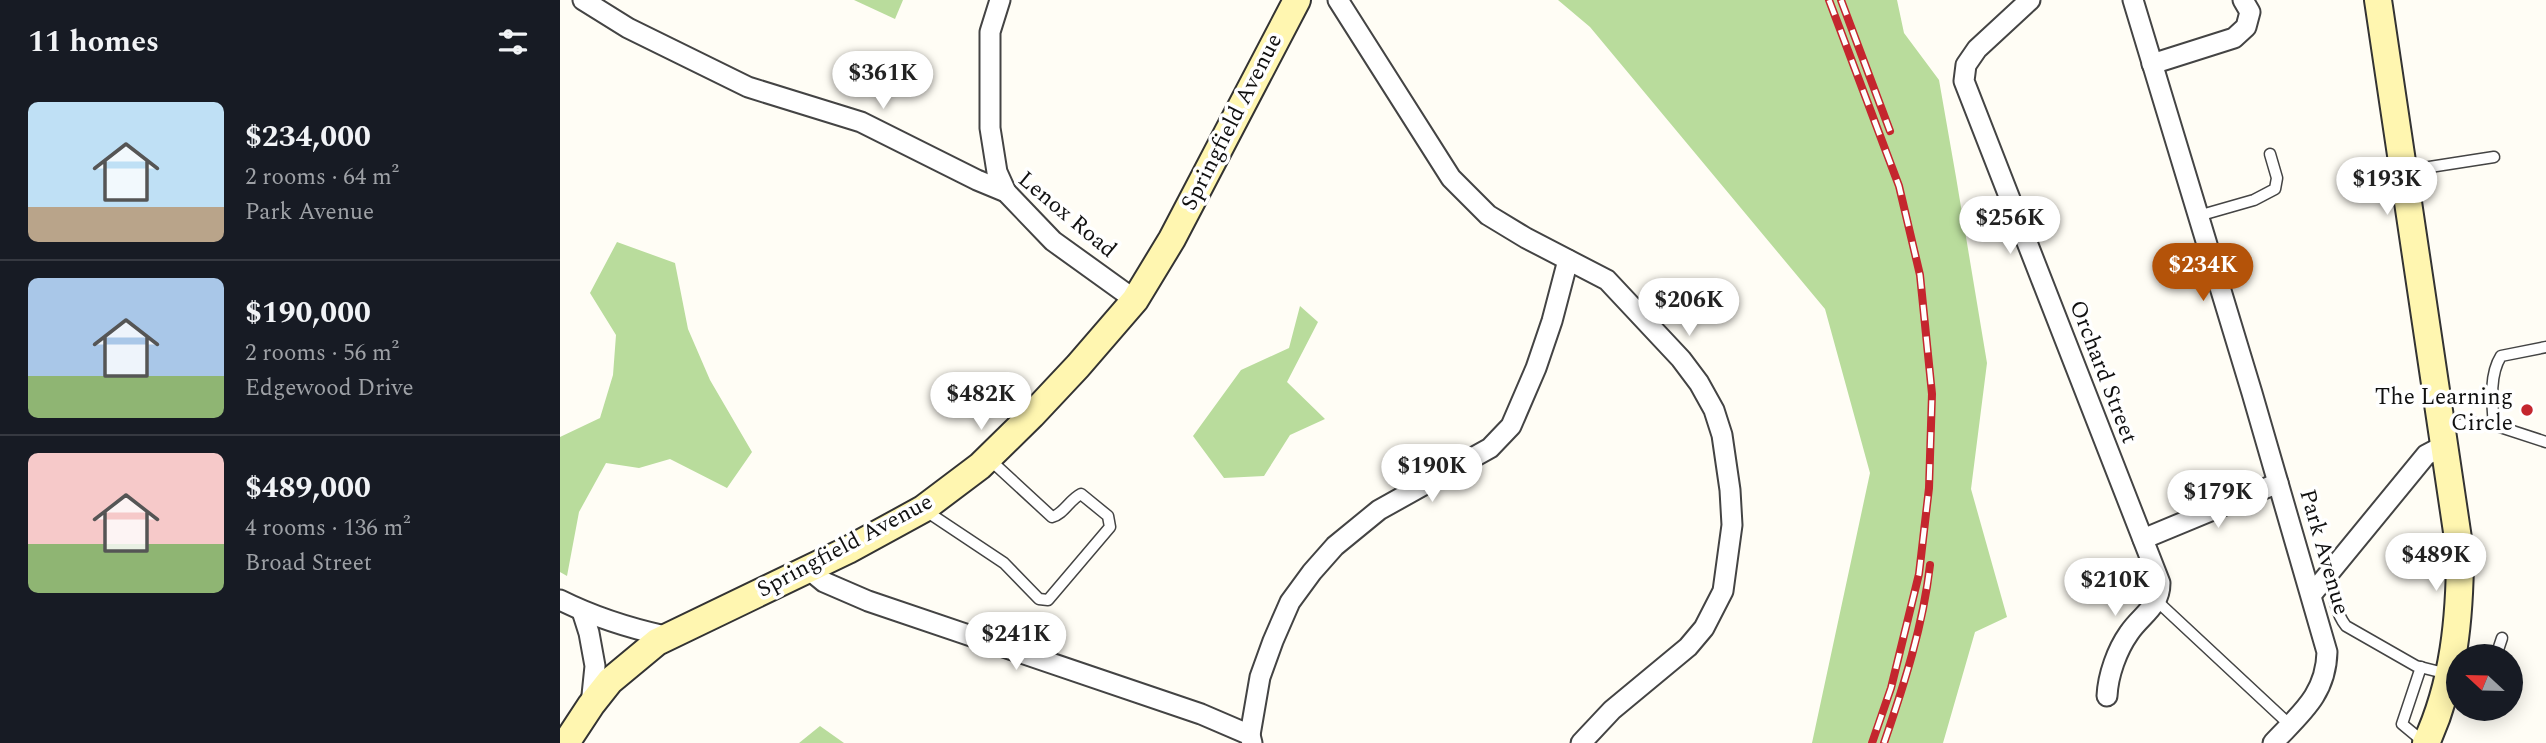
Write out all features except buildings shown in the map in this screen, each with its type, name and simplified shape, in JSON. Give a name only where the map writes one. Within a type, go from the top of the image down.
[{"type":"main road","name":"Springfield Avenue","points":[[566,743],[591,705],[632,660],[665,636],[848,550],[923,509],[988,458],[1078,366],[1135,300],[1172,239],[1297,0]]},
{"type":"main road","points":[[2378,0],[2460,552],[2458,644]]},
{"type":"main road","points":[[2426,743],[2446,692]]},
{"type":"street","name":"Lenox Road","points":[[583,0],[628,28],[748,88],[861,122],[1006,192],[1054,241],[1135,300]]},
{"type":"street","points":[[1000,0],[990,32],[990,115],[997,172],[1006,192]]},
{"type":"street","points":[[1338,0],[1451,178],[1488,215],[1607,280],[1681,359],[1714,410],[1722,435],[1732,525],[1723,591],[1704,628],[1689,647],[1612,710],[1581,743]]},
{"type":"street","name":"Orchard Street","points":[[2030,0],[1977,49],[1966,65],[1964,81],[2160,583],[2158,601]]},
{"type":"street","name":"Park Avenue","points":[[2133,0],[2323,636],[2326,668],[2318,693],[2273,743]]},
{"type":"street","points":[[2152,64],[2234,38],[2246,27],[2250,12],[2243,0]]},
{"type":"street","points":[[807,568],[824,582],[868,601],[1201,714],[1251,739],[1260,677],[1273,641],[1290,602],[1312,572],[1335,546],[1378,510],[1490,448],[1511,426],[1536,368],[1568,260]]},
{"type":"street","points":[[2312,594],[2444,436]]},
{"type":"street","points":[[2143,539],[2278,483]]},
{"type":"street","points":[[560,600],[582,611],[634,629],[665,636]]},
{"type":"street","points":[[2107,696],[2109,675],[2127,635],[2158,601]]},
{"type":"street","points":[[582,611],[595,666],[591,705]]},
{"type":"lane","points":[[2198,216],[2254,200],[2275,189],[2277,178],[2270,154]]},
{"type":"lane","points":[[2404,171],[2494,157]]},
{"type":"lane","points":[[2494,425],[2492,399],[2495,366],[2501,356],[2546,347]]},
{"type":"lane","points":[[2444,436],[2474,423],[2494,425],[2546,442]]},
{"type":"lane","points":[[923,509],[1004,563],[1039,598],[1048,600],[1110,527],[1108,516],[1081,494],[1073,498],[1059,515],[1052,517],[988,458]]},
{"type":"lane","points":[[2330,572],[2334,597],[2346,626],[2421,667],[2446,663]]},
{"type":"lane","points":[[2158,601],[2290,725]]},
{"type":"lane","points":[[2500,644],[2502,638]]},
{"type":"lane","points":[[2421,667],[2402,724],[2426,743]]},
{"type":"green space","points":[[854,0],[903,0],[895,19]]},
{"type":"green space","points":[[1558,0],[1897,0],[1904,33],[1939,80],[1987,363],[1971,489],[2007,617],[1975,632],[1943,743],[1812,743],[1870,473],[1825,309],[1590,27]]},
{"type":"green space","points":[[617,242],[675,263],[688,329],[710,380],[752,452],[727,488],[670,459],[639,468],[606,463],[579,512],[567,576],[560,572],[560,437],[600,418],[613,375],[616,335],[590,293]]},
{"type":"green space","points":[[1300,306],[1318,322],[1287,382],[1325,419],[1290,435],[1264,476],[1224,478],[1193,436],[1241,370],[1289,348]]},
{"type":"green space","points":[[820,726],[844,743],[799,743]]},
{"type":"railway","points":[[1829,0],[1899,186],[1920,275],[1932,394],[1929,488],[1919,574],[1891,688],[1872,743]]},
{"type":"railway","points":[[1841,0],[1890,131]]},
{"type":"railway","points":[[1884,743],[1918,633],[1930,565]]},
{"type":"place","name":"The Learning Circle","points":[[2527,410]]}]
